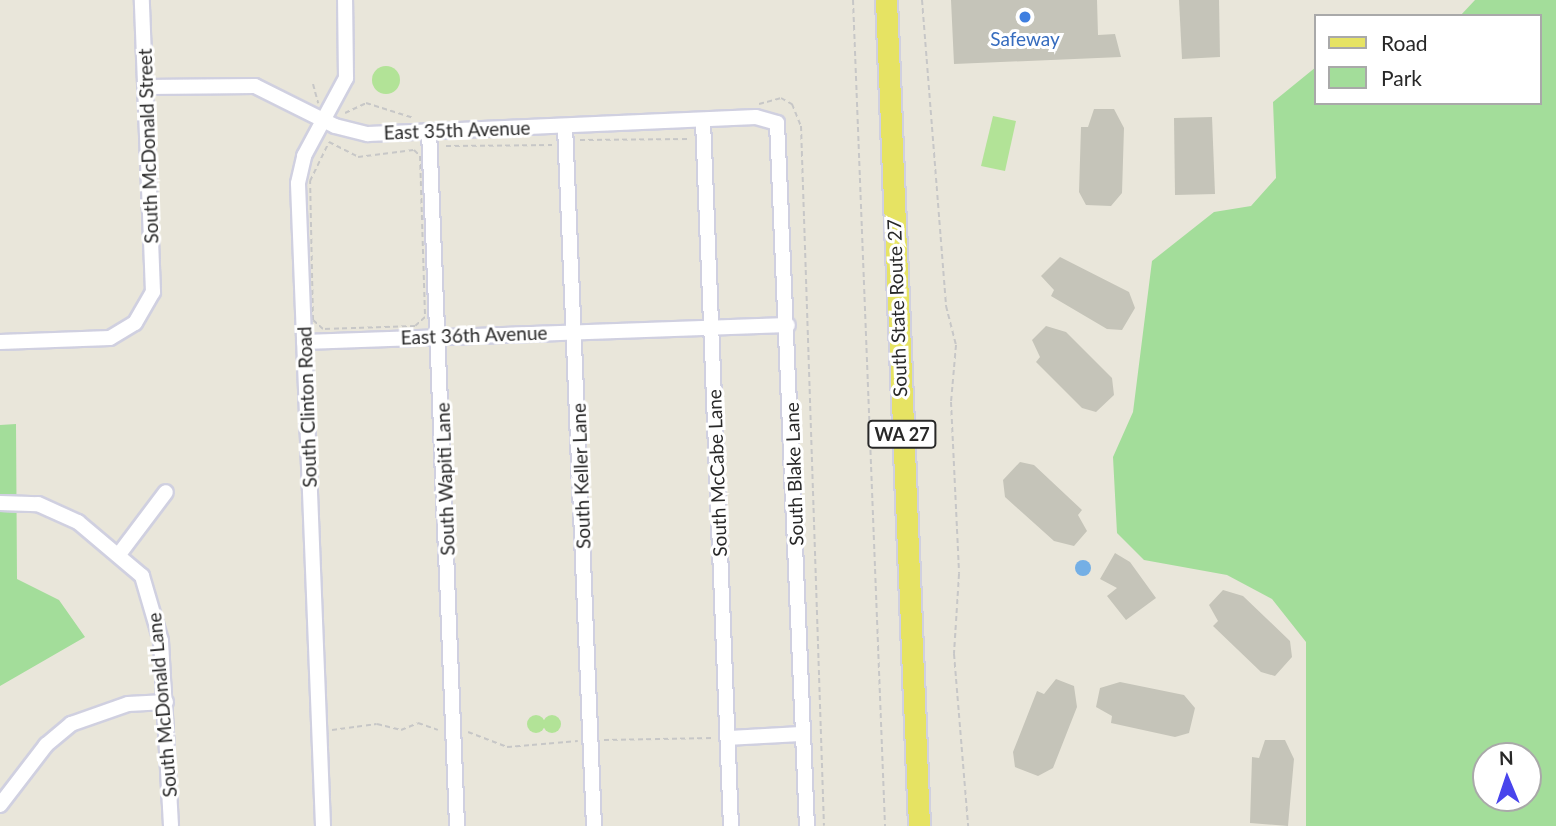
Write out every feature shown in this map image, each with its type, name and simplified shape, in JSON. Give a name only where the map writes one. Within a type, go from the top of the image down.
[{"type":"main road","name":"South State Route 27","points":[[886,0],[919,826]]},
{"type":"street","name":"South McDonald Street","points":[[0,342],[110,338],[135,323],[153,292],[142,0]]},
{"type":"street","name":"South Clinton Road","points":[[323,826],[298,183],[304,156],[346,78],[345,0]]},
{"type":"street","name":"East 35th Avenue","points":[[146,87],[255,86],[323,121],[368,134],[755,117],[777,123]]},
{"type":"street","name":"South McCabe Lane","points":[[703,121],[731,826]]},
{"type":"street","name":"South Blake Lane","points":[[777,123],[788,326],[807,826]]},
{"type":"street","name":"South Keller Lane","points":[[565,126],[576,332],[594,826]]},
{"type":"street","name":"South Wapiti Lane","points":[[429,131],[440,337],[457,826]]},
{"type":"street","name":"East 36th Avenue","points":[[304,342],[788,326]]},
{"type":"street","points":[[120,552],[166,492]]},
{"type":"street","name":"South McDonald Lane","points":[[0,503],[38,504],[78,522],[120,552],[142,576],[154,604],[166,702],[171,826]]},
{"type":"street","points":[[0,805],[46,745],[71,724],[128,704],[166,702]]},
{"type":"street","points":[[728,738],[803,734]]},
{"type":"path","points":[[853,0],[885,826]]},
{"type":"path","points":[[922,0],[946,306],[956,345],[951,402],[959,574],[954,654],[968,826]]},
{"type":"path","points":[[313,84],[318,103]]},
{"type":"path","points":[[578,138],[692,141]]},
{"type":"path","points":[[329,142],[365,158],[414,150],[420,156],[425,317],[415,326],[323,329],[313,320],[310,202],[320,152],[329,142]]},
{"type":"path","points":[[446,146],[549,142],[554,147]]},
{"type":"path","points":[[591,740],[728,738]]},
{"type":"green space","points":[[1475,0],[1556,0],[1556,826],[1306,826],[1306,642],[1272,599],[1227,575],[1144,560],[1117,533],[1113,457],[1133,412],[1152,261],[1214,212],[1251,206],[1276,178],[1273,102],[1314,69],[1314,105],[1542,105],[1542,14],[1462,14]]},
{"type":"green space","points":[[386,66],[396,70],[400,80],[396,90],[386,94],[376,90],[372,80],[376,70]]},
{"type":"green space","points":[[993,116],[1016,121],[1005,171],[981,166]]},
{"type":"green space","points":[[16,424],[17,579],[59,600],[85,637],[0,686],[0,425]]},
{"type":"green space","points":[[536,715],[542,718],[545,724],[542,730],[536,733],[530,730],[527,724],[530,718]]},
{"type":"green space","points":[[552,715],[558,718],[561,724],[558,730],[552,733],[546,730],[543,724],[546,718]]},
{"type":"water","points":[[1080,560],[1086,560],[1091,568],[1089,574],[1080,576],[1075,571],[1075,565]]},
{"type":"building","name":"Safeway","points":[[951,0],[1097,0],[1098,35],[1115,34],[1121,57],[954,64]]},
{"type":"building","points":[[1179,0],[1219,0],[1220,57],[1182,59]]},
{"type":"building","points":[[1094,109],[1114,109],[1124,128],[1122,193],[1111,206],[1086,205],[1079,192],[1081,127],[1088,127]]},
{"type":"building","points":[[1212,117],[1215,194],[1175,195],[1174,118]]},
{"type":"building","points":[[1060,257],[1129,292],[1135,308],[1122,330],[1107,329],[1051,296],[1054,290],[1041,276]]},
{"type":"building","points":[[1046,326],[1066,332],[1112,378],[1114,395],[1096,412],[1082,408],[1036,362],[1040,357],[1032,340]]},
{"type":"building","points":[[1020,462],[1034,465],[1082,510],[1078,515],[1087,531],[1074,546],[1054,541],[1005,497],[1003,480]]},
{"type":"building","points":[[1115,553],[1130,562],[1156,598],[1126,620],[1107,596],[1117,588],[1100,579]]},
{"type":"building","points":[[1223,590],[1243,596],[1290,641],[1292,657],[1275,676],[1261,672],[1213,626],[1218,621],[1209,605]]},
{"type":"building","points":[[1056,679],[1074,686],[1077,707],[1053,768],[1038,776],[1015,767],[1013,752],[1037,691],[1044,694]]},
{"type":"building","points":[[1120,682],[1184,695],[1195,708],[1189,733],[1175,737],[1111,723],[1112,716],[1096,707],[1100,688]]},
{"type":"building","points":[[1265,740],[1285,740],[1294,759],[1288,826],[1250,823],[1252,757],[1259,758]]},
{"type":"place","name":"Safeway","points":[[1025,17]]}]
